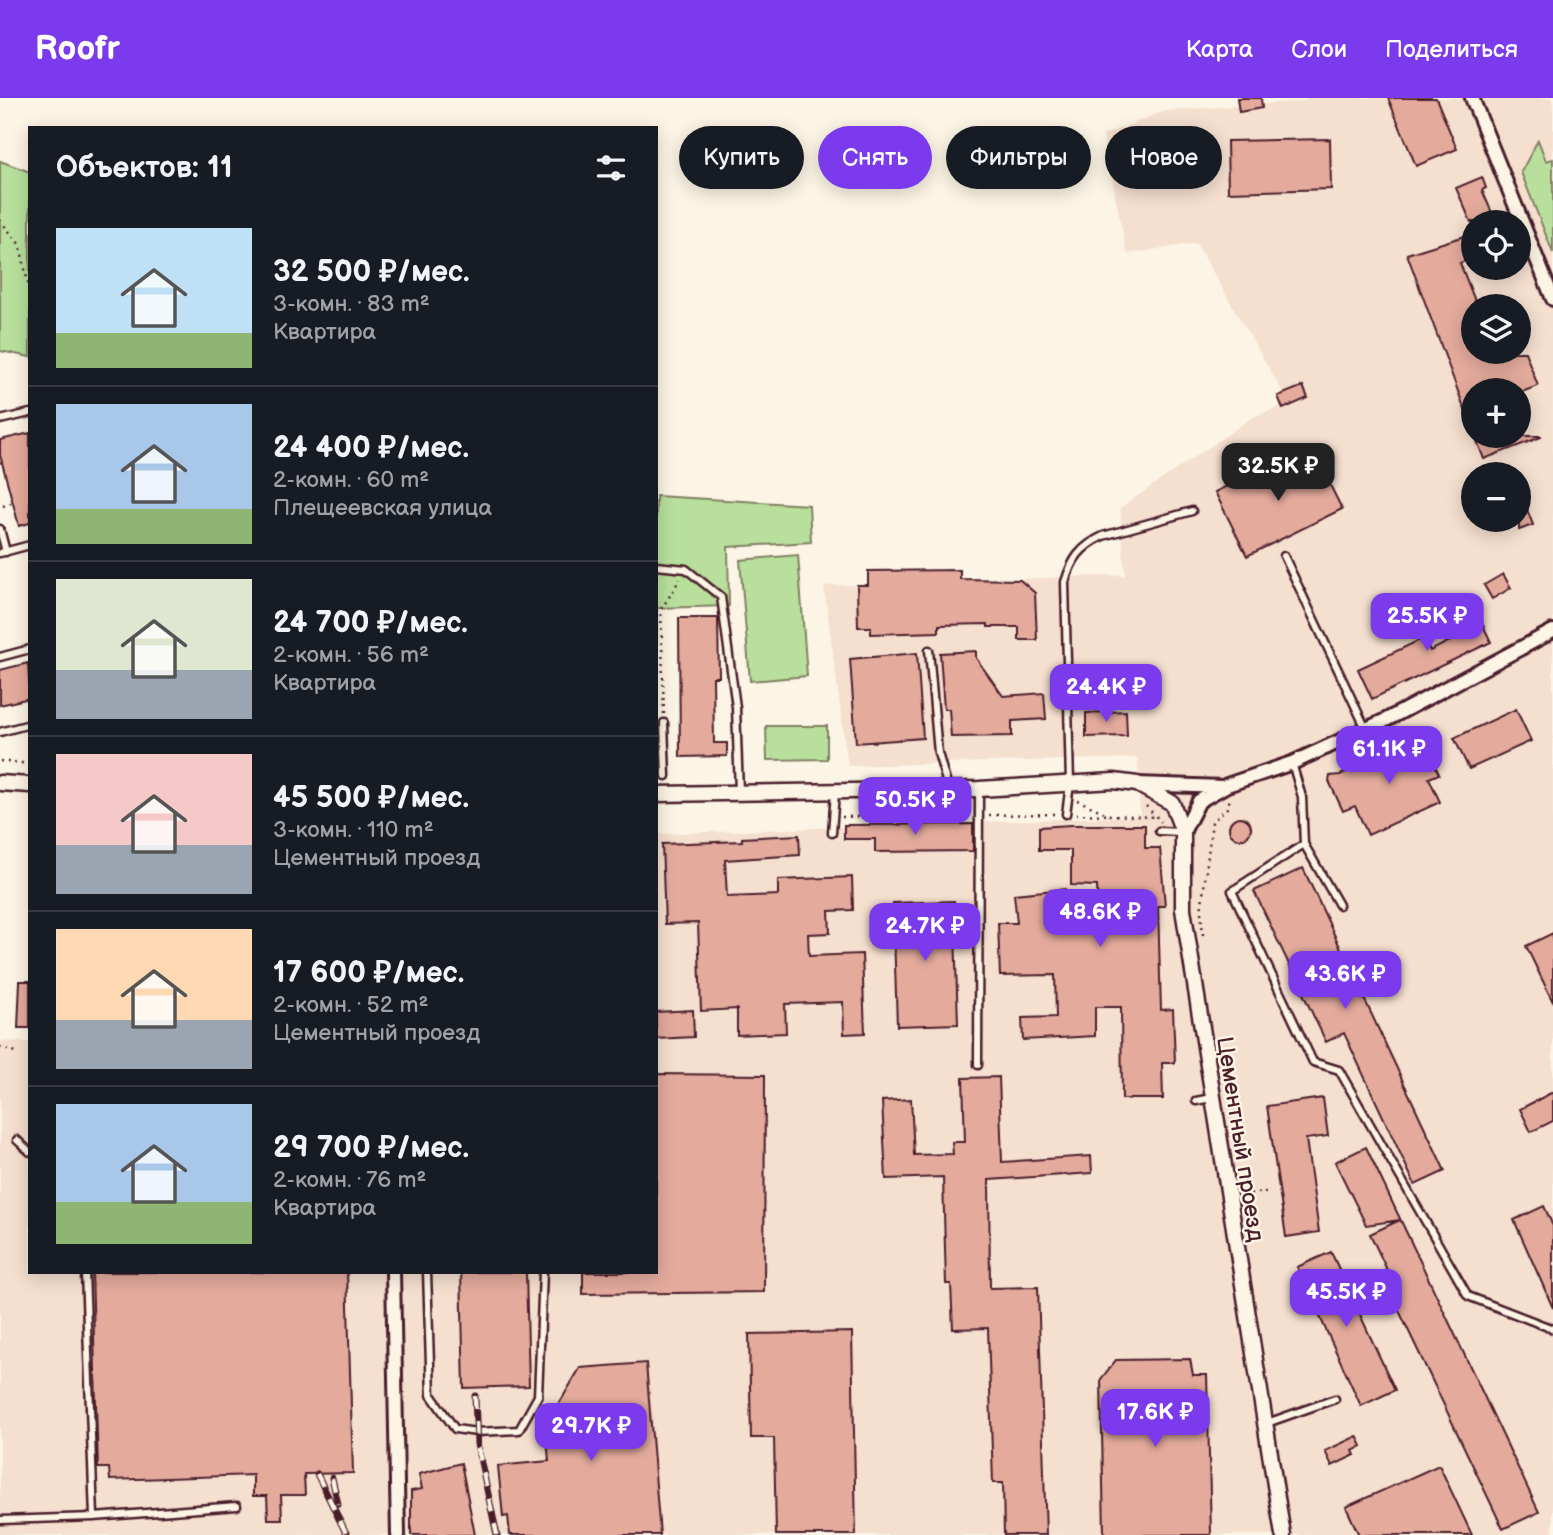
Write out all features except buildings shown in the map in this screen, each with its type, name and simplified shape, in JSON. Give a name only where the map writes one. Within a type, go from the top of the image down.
[{"type":"street","points":[[1472,98],[1553,299]]},
{"type":"street","points":[[1183,832],[1199,801],[1223,787],[1292,763],[1366,729],[1553,631]]},
{"type":"street","points":[[1,776],[28,784]]},
{"type":"street","points":[[658,794],[948,789],[1072,792],[1114,781],[1223,787]]},
{"type":"street","points":[[1137,784],[1172,803],[1183,832]]},
{"type":"street","name":"Цементный проезд","points":[[1183,832],[1183,909],[1211,1098],[1283,1535]]},
{"type":"street","points":[[393,1274],[398,1535]]},
{"type":"lane","points":[[0,420],[28,413]]},
{"type":"lane","points":[[1066,814],[1072,792],[1065,582],[1072,559],[1090,542],[1102,536],[1192,511]]},
{"type":"lane","points":[[0,529],[3,552],[28,546]]},
{"type":"lane","points":[[1284,556],[1366,729]]},
{"type":"lane","points":[[658,566],[686,569],[721,597],[736,706],[739,793]]},
{"type":"lane","points":[[0,657],[28,650]]},
{"type":"lane","points":[[929,650],[938,753],[948,789]]},
{"type":"lane","points":[[664,723],[666,776]]},
{"type":"lane","points":[[0,732],[28,725]]},
{"type":"lane","points":[[1292,763],[1302,797],[1304,844],[1339,905]]},
{"type":"lane","points":[[978,1065],[979,789]]},
{"type":"lane","points":[[832,833],[835,792]]},
{"type":"lane","points":[[1162,830],[1183,832]]},
{"type":"lane","points":[[1304,844],[1232,891],[1313,1062],[1339,1070],[1468,1296],[1553,1329]]},
{"type":"lane","points":[[1196,1101],[1211,1098]]},
{"type":"lane","points":[[17,1140],[28,1150]]},
{"type":"lane","points":[[86,1274],[94,1517]]},
{"type":"lane","points":[[427,1274],[430,1395],[455,1429],[477,1432],[519,1430],[538,1396],[543,1274]]},
{"type":"lane","points":[[1265,1423],[1335,1399]]},
{"type":"lane","points":[[0,1520],[94,1517],[237,1506]]},
{"type":"path","points":[[0,220],[20,245],[28,283]]},
{"type":"path","points":[[3,506],[11,503]]},
{"type":"path","points":[[664,723],[661,610],[686,569]]},
{"type":"path","points":[[1,776],[1,761],[28,764]]},
{"type":"path","points":[[1072,792],[1110,815]]},
{"type":"path","points":[[1144,805],[1158,817],[1162,830]]},
{"type":"path","points":[[832,818],[979,814],[1001,817],[1066,814],[1158,817]]},
{"type":"path","points":[[0,1047],[16,1052]]},
{"type":"path","points":[[1239,1194],[1267,1192]]},
{"type":"shaded area","points":[[1305,98],[1553,98],[1553,1535],[0,1535],[0,1041],[28,1042],[28,1274],[658,1274],[658,834],[1140,816],[1138,758],[848,766],[824,586],[1125,575],[1120,508],[1253,417],[1289,403],[1196,243],[1127,254],[1114,189],[1222,189],[1222,126],[1126,126],[1165,111],[1306,101]]},
{"type":"green space","points":[[1538,140],[1546,161],[1553,159],[1553,253],[1521,172]]},
{"type":"green space","points":[[0,161],[28,171],[28,357],[0,351]]},
{"type":"green space","points":[[658,496],[809,505],[811,542],[728,547],[729,606],[658,608]]},
{"type":"green space","points":[[798,555],[807,676],[750,681],[740,560]]},
{"type":"green space","points":[[766,726],[827,726],[827,759],[767,760]]},
{"type":"railway","points":[[475,1396],[477,1444],[497,1535]]},
{"type":"railway","points":[[317,1474],[347,1535]]},
{"type":"railway","points":[[332,1478],[338,1504]]}]
